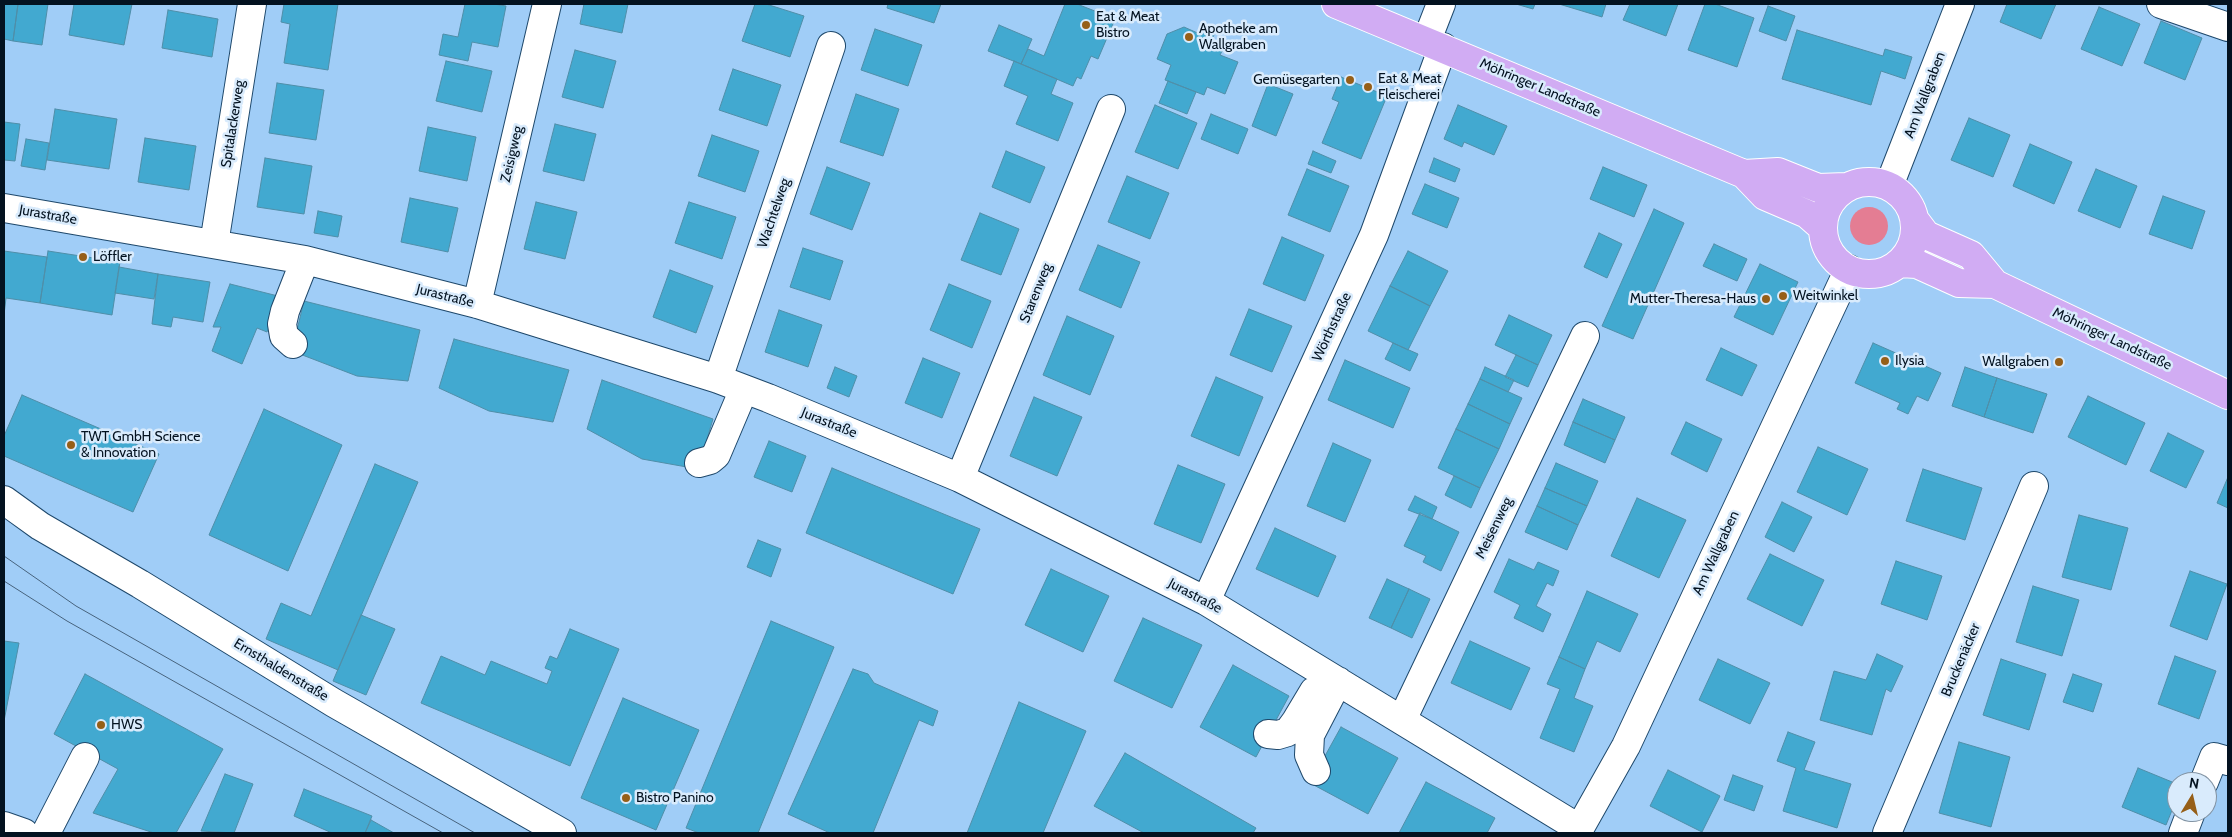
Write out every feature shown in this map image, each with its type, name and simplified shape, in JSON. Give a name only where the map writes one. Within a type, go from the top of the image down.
[{"type":"main road","name":"Möhringer Landstraße","points":[[1336,4],[1435,43],[1744,174],[1765,196],[1807,214],[1823,228]]},
{"type":"main road","name":"Möhringer Landstraße","points":[[1744,174],[1778,172],[1818,188],[1846,188],[1860,182],[1875,182],[1889,186],[1901,194],[1910,205],[1914,219],[1913,243],[1899,263]]},
{"type":"main road","points":[[1846,188],[1835,196],[1827,209],[1823,228],[1824,238],[1833,257],[1849,269],[1862,273],[1875,274],[1899,263]]},
{"type":"main road","name":"Möhringer Landstraße","points":[[1914,219],[1926,234],[1971,255],[1995,284]]},
{"type":"main road","name":"Möhringer Landstraße","points":[[1899,263],[1917,264],[1959,283],[1995,284],[2228,395]]},
{"type":"street","name":"Spitalackerweg","points":[[214,244],[252,4]]},
{"type":"street","name":"Zeisigweg","points":[[477,304],[547,4]]},
{"type":"street","name":"Wörthstraße","points":[[1206,601],[1374,235],[1435,43],[1441,4]]},
{"type":"street","name":"Am Wallgraben","points":[[1889,186],[1960,4]]},
{"type":"street","points":[[2161,4],[2228,27]]},
{"type":"street","name":"Wachtelweg","points":[[718,380],[831,46]]},
{"type":"street","name":"Starenweg","points":[[960,478],[1111,109]]},
{"type":"street","name":"Jurastraße","points":[[4,208],[306,260],[477,304],[744,389],[960,478],[1206,601],[1331,676],[1578,831]]},
{"type":"street","points":[[293,344],[284,336],[282,324],[285,310],[306,260]]},
{"type":"street","name":"Am Wallgraben","points":[[1578,831],[1626,746],[1849,269]]},
{"type":"street","name":"Meisenweg","points":[[1402,720],[1585,336]]},
{"type":"street","points":[[700,463],[710,460],[716,455],[744,389]]},
{"type":"street","name":"Bruckenäcker","points":[[1887,833],[2034,486]]},
{"type":"street","name":"Ernsthaldenstraße","points":[[4,500],[40,526],[140,584],[334,702],[562,833]]},
{"type":"street","points":[[1268,734],[1278,735],[1288,732],[1331,676]]},
{"type":"street","points":[[1316,771],[1309,755],[1310,735],[1331,676]]},
{"type":"street","points":[[46,833],[85,757]]},
{"type":"street","points":[[2208,772],[2214,757],[2228,761]]},
{"type":"street","points":[[4,826],[24,833]]},
{"type":"shaded area","points":[[1869,207],[1882,213],[1888,226],[1882,239],[1869,245],[1856,239],[1850,226],[1856,213]]},
{"type":"building","points":[[4,4],[18,4],[13,41],[4,39]]},
{"type":"building","points":[[18,4],[48,4],[42,45],[13,41]]},
{"type":"building","points":[[74,4],[132,4],[124,45],[69,35]]},
{"type":"building","points":[[284,4],[338,4],[328,70],[284,63],[290,24],[281,22]]},
{"type":"building","points":[[465,4],[506,6],[498,47],[472,42],[468,61],[439,55],[443,34],[458,37]]},
{"type":"building","points":[[584,4],[628,4],[622,33],[580,24]]},
{"type":"building","points":[[755,4],[766,4],[804,16],[790,57],[742,41]]},
{"type":"building","points":[[888,4],[941,4],[934,23],[887,8]]},
{"type":"building","points":[[1065,4],[1077,4],[1115,19],[1098,59],[1091,56],[1081,79],[1077,77],[1073,86],[1021,64],[1028,49],[1044,56]]},
{"type":"building","points":[[1516,4],[1535,4],[1533,9]]},
{"type":"building","points":[[1559,4],[1606,4],[1602,17]]},
{"type":"building","points":[[1630,4],[1678,4],[1666,36],[1623,20]]},
{"type":"building","points":[[1705,4],[1715,4],[1754,18],[1737,67],[1688,50]]},
{"type":"building","points":[[2007,4],[2056,4],[2041,39],[2000,22]]},
{"type":"building","points":[[1768,6],[1795,16],[1786,41],[1759,31]]},
{"type":"building","points":[[2099,7],[2140,24],[2122,66],[2081,49]]},
{"type":"building","points":[[168,10],[218,19],[212,57],[162,48]]},
{"type":"building","points":[[2161,21],[2202,38],[2185,80],[2144,63]]},
{"type":"building","points":[[999,25],[1032,39],[1021,64],[988,51]]},
{"type":"building","points":[[1206,26],[1216,29],[1210,46],[1222,51],[1220,55],[1238,62],[1225,94],[1207,87],[1204,95],[1165,80],[1171,65],[1157,59],[1167,34],[1184,27],[1202,35]]},
{"type":"building","points":[[875,29],[922,45],[908,86],[861,70]]},
{"type":"building","points":[[1797,30],[1883,56],[1885,49],[1912,57],[1905,79],[1881,71],[1871,105],[1782,79]]},
{"type":"building","points":[[575,50],[616,61],[603,108],[562,97]]},
{"type":"building","points":[[446,61],[492,71],[482,112],[436,101]]},
{"type":"building","points":[[1014,61],[1057,79],[1051,94],[1073,103],[1058,141],[1016,124],[1028,96],[1004,86]]},
{"type":"building","points":[[733,69],[781,85],[767,126],[719,110]]},
{"type":"building","points":[[1341,77],[1387,96],[1361,159],[1322,143],[1339,102],[1332,99]]},
{"type":"building","points":[[1168,81],[1196,92],[1187,114],[1159,103]]},
{"type":"building","points":[[277,83],[324,90],[316,140],[269,133]]},
{"type":"building","points":[[1268,84],[1293,94],[1276,136],[1252,126]]},
{"type":"building","points":[[856,94],[899,109],[883,156],[840,142]]},
{"type":"building","points":[[1155,105],[1197,123],[1178,169],[1135,152]]},
{"type":"building","points":[[1458,105],[1507,126],[1494,155],[1464,142],[1462,147],[1444,139]]},
{"type":"building","points":[[55,109],[117,119],[109,169],[47,160]]},
{"type":"building","points":[[1211,114],[1248,129],[1238,154],[1201,139]]},
{"type":"building","points":[[1969,118],[2010,135],[1993,177],[1951,160]]},
{"type":"building","points":[[4,122],[20,124],[15,161],[4,160]]},
{"type":"building","points":[[555,124],[596,134],[584,181],[543,171]]},
{"type":"building","points":[[428,127],[476,137],[467,181],[419,171]]},
{"type":"building","points":[[712,135],[759,151],[745,192],[698,176]]},
{"type":"building","points":[[145,138],[196,146],[189,190],[138,182]]},
{"type":"building","points":[[26,139],[49,143],[45,170],[21,166]]},
{"type":"building","points":[[2030,144],[2072,162],[2054,204],[2013,186]]},
{"type":"building","points":[[1006,151],[1045,167],[1030,203],[992,187]]},
{"type":"building","points":[[1313,151],[1336,161],[1331,173],[1308,164]]},
{"type":"building","points":[[265,158],[312,166],[304,214],[257,207]]},
{"type":"building","points":[[1434,158],[1460,169],[1455,182],[1429,172]]},
{"type":"building","points":[[827,167],[870,183],[852,230],[810,214]]},
{"type":"building","points":[[1603,167],[1647,185],[1634,217],[1590,199]]},
{"type":"building","points":[[1307,169],[1349,186],[1330,232],[1288,215]]},
{"type":"building","points":[[2096,169],[2137,186],[2120,228],[2078,211]]},
{"type":"building","points":[[1127,176],[1169,193],[1150,239],[1108,222]]},
{"type":"building","points":[[1425,184],[1459,198],[1447,228],[1412,214]]},
{"type":"building","points":[[2163,196],[2205,211],[2192,249],[2149,234]]},
{"type":"building","points":[[410,198],[458,208],[448,252],[401,242]]},
{"type":"building","points":[[536,202],[577,212],[565,259],[524,249]]},
{"type":"building","points":[[689,202],[736,217],[722,259],[675,243]]},
{"type":"building","points":[[1654,209],[1684,223],[1633,339],[1602,326]]},
{"type":"building","points":[[318,211],[342,216],[338,237],[314,233]]},
{"type":"building","points":[[980,213],[1019,229],[1001,275],[961,260]]},
{"type":"building","points":[[1599,233],[1622,244],[1607,278],[1584,267]]},
{"type":"building","points":[[1282,237],[1324,255],[1305,301],[1263,284]]},
{"type":"building","points":[[1714,244],[1747,259],[1737,281],[1703,266]]},
{"type":"building","points":[[1098,245],[1140,262],[1121,308],[1079,290]]},
{"type":"building","points":[[803,248],[843,261],[830,300],[790,287]]},
{"type":"building","points":[[4,251],[47,257],[40,303],[6,298],[4,315]]},
{"type":"building","points":[[48,251],[120,262],[112,315],[40,303]]},
{"type":"building","points":[[1408,251],[1448,271],[1430,306],[1390,286]]},
{"type":"building","name":"Mutter-Theresa-Haus","points":[[1760,264],[1798,282],[1773,335],[1734,317]]},
{"type":"building","points":[[119,267],[158,274],[154,299],[115,293]]},
{"type":"building","points":[[670,270],[713,286],[696,333],[653,317]]},
{"type":"building","points":[[158,274],[210,282],[203,322],[173,317],[171,327],[152,324]]},
{"type":"building","points":[[230,284],[282,297],[267,332],[257,328],[242,364],[212,351],[221,327],[213,327]]},
{"type":"building","points":[[949,284],[991,301],[972,348],[930,330]]},
{"type":"building","points":[[1390,286],[1430,306],[1408,350],[1368,331]]},
{"type":"building","points":[[304,301],[420,330],[408,381],[357,376],[292,351]]},
{"type":"building","points":[[1249,309],[1292,326],[1272,372],[1230,355]]},
{"type":"building","points":[[779,310],[822,325],[808,367],[765,352]]},
{"type":"building","points":[[1509,315],[1552,335],[1538,365],[1495,345]]},
{"type":"building","points":[[1067,316],[1114,336],[1090,395],[1043,375]]},
{"type":"building","points":[[454,339],[569,370],[553,422],[489,411],[439,388]]},
{"type":"building","points":[[1393,343],[1418,354],[1410,371],[1385,359]]},
{"type":"building","points":[[1873,343],[1941,373],[1928,401],[1917,396],[1908,414],[1897,409],[1900,403],[1855,383]]},
{"type":"building","points":[[1721,348],[1757,365],[1742,396],[1706,380]]},
{"type":"building","points":[[1516,355],[1538,365],[1528,387],[1505,377]]},
{"type":"building","points":[[923,358],[960,373],[942,418],[905,403]]},
{"type":"building","points":[[1345,360],[1410,388],[1393,428],[1328,400]]},
{"type":"building","points":[[835,367],[857,376],[849,397],[827,388]]},
{"type":"building","points":[[1485,367],[1514,380],[1508,392],[1480,379]]},
{"type":"building","points":[[1965,367],[1997,378],[1984,417],[1952,406]]},
{"type":"building","points":[[1216,377],[1263,397],[1239,456],[1191,436]]},
{"type":"building","points":[[1997,378],[2047,394],[2033,433],[1984,417]]},
{"type":"building","points":[[1480,379],[1522,398],[1510,424],[1468,404]]},
{"type":"building","points":[[602,380],[713,419],[698,469],[642,459],[587,429]]},
{"type":"building","name":"TWT GmbH Science & Innovation","points":[[22,395],[159,454],[133,512],[4,456],[4,436]]},
{"type":"building","points":[[2088,396],[2145,423],[2126,465],[2068,437]]},
{"type":"building","points":[[1034,397],[1082,417],[1057,476],[1010,456]]},
{"type":"building","points":[[1583,399],[1625,417],[1615,440],[1573,422]]},
{"type":"building","points":[[1468,404],[1510,424],[1499,449],[1456,429]]},
{"type":"building","points":[[264,409],[342,445],[288,571],[209,535]]},
{"type":"building","points":[[1573,422],[1615,440],[1605,463],[1564,445]]},
{"type":"building","points":[[1686,422],[1722,439],[1707,472],[1671,454]]},
{"type":"building","points":[[1456,429],[1499,449],[1480,488],[1438,468]]},
{"type":"building","points":[[2168,433],[2204,451],[2186,488],[2150,471]]},
{"type":"building","points":[[769,441],[806,456],[792,492],[754,477]]},
{"type":"building","points":[[1333,443],[1371,460],[1345,522],[1307,506]]},
{"type":"building","points":[[1818,447],[1868,469],[1847,515],[1797,492]]},
{"type":"building","points":[[1556,463],[1598,481],[1587,506],[1545,488]]},
{"type":"building","points":[[375,464],[418,482],[338,670],[266,639],[281,603],[311,616]]},
{"type":"building","points":[[1178,465],[1225,484],[1201,543],[1154,524]]},
{"type":"building","points":[[832,468],[980,529],[953,594],[806,533]]},
{"type":"building","points":[[1923,469],[1982,488],[1965,540],[1906,521]]},
{"type":"building","points":[[1454,476],[1480,488],[1471,508],[1445,495]]},
{"type":"building","points":[[2228,477],[2228,508],[2217,503]]},
{"type":"building","points":[[1545,488],[1587,506],[1578,525],[1537,506]]},
{"type":"building","points":[[1415,496],[1437,507],[1432,519],[1408,510]]},
{"type":"building","points":[[1637,498],[1686,520],[1659,578],[1611,556]]},
{"type":"building","points":[[1782,502],[1812,517],[1794,552],[1765,537]]},
{"type":"building","points":[[1537,506],[1578,525],[1567,550],[1525,532]]},
{"type":"building","points":[[1420,513],[1459,532],[1441,571],[1423,562],[1426,556],[1404,546]]},
{"type":"building","points":[[2079,515],[2128,528],[2111,590],[2062,577]]},
{"type":"building","points":[[1275,528],[1336,556],[1318,597],[1256,569]]},
{"type":"building","points":[[758,540],[781,549],[771,577],[747,567]]},
{"type":"building","points":[[1770,554],[1824,580],[1802,626],[1747,599]]},
{"type":"building","points":[[1509,559],[1534,570],[1538,562],[1559,571],[1553,586],[1547,583],[1536,606],[1551,614],[1543,632],[1514,618],[1520,605],[1494,592]]},
{"type":"building","points":[[1896,561],[1942,576],[1927,620],[1881,604]]},
{"type":"building","points":[[1051,569],[1109,596],[1083,652],[1025,625]]},
{"type":"building","points":[[2190,571],[2227,584],[2207,640],[2170,626]]},
{"type":"building","points":[[1387,579],[1409,589],[1391,628],[1369,618]]},
{"type":"building","points":[[2033,586],[2079,600],[2062,656],[2016,642]]},
{"type":"building","points":[[1409,589],[1430,599],[1412,638],[1391,628]]},
{"type":"building","points":[[1587,591],[1638,614],[1620,652],[1597,641],[1585,669],[1559,657]]},
{"type":"building","points":[[361,615],[395,629],[366,695],[333,681]]},
{"type":"building","points":[[1143,618],[1202,645],[1172,708],[1114,681]]},
{"type":"building","points":[[771,621],[834,647],[758,833],[699,833],[686,828]]},
{"type":"building","points":[[570,629],[619,649],[570,766],[421,703],[441,656],[485,675],[491,661],[547,684],[552,671],[545,668],[550,656],[557,659]]},
{"type":"building","points":[[4,641],[19,643],[4,721]]},
{"type":"building","points":[[1470,641],[1530,668],[1511,710],[1451,683]]},
{"type":"building","points":[[1877,654],[1903,666],[1891,692],[1886,689],[1872,735],[1820,720],[1834,671],[1866,680]]},
{"type":"building","points":[[2175,656],[2216,671],[2199,719],[2158,704]]},
{"type":"building","points":[[1559,657],[1585,669],[1574,698],[1593,706],[1574,752],[1540,738],[1560,689],[1547,684]]},
{"type":"building","points":[[1718,659],[1770,683],[1750,724],[1699,700]]},
{"type":"building","points":[[2001,659],[2046,674],[2029,730],[1983,715]]},
{"type":"building","points":[[1233,665],[1289,696],[1256,757],[1200,727]]},
{"type":"building","points":[[853,669],[868,674],[874,683],[938,711],[933,726],[919,720],[873,833],[830,833],[788,814]]},
{"type":"building","points":[[85,674],[223,749],[176,833],[154,833],[93,813],[118,769],[54,734]]},
{"type":"building","points":[[2073,674],[2102,684],[2093,712],[2063,702]]},
{"type":"building","points":[[623,698],[699,730],[656,830],[581,798]]},
{"type":"building","points":[[1019,702],[1086,731],[1043,833],[967,833]]},
{"type":"building","points":[[1341,727],[1398,758],[1368,814],[1310,783]]},
{"type":"building","points":[[1788,732],[1815,742],[1804,770],[1851,784],[1837,828],[1783,811],[1796,768],[1777,761]]},
{"type":"building","points":[[1959,742],[2010,757],[1991,827],[1939,813]]},
{"type":"building","points":[[1125,753],[1256,828],[1253,833],[1144,833],[1094,806]]},
{"type":"building","points":[[2138,768],[2167,780],[2166,825],[2122,807]]},
{"type":"building","points":[[1668,770],[1720,796],[1702,832],[1650,806]]},
{"type":"building","points":[[225,774],[253,784],[234,833],[201,831]]},
{"type":"building","points":[[1733,775],[1763,786],[1754,811],[1724,800]]},
{"type":"building","points":[[1426,782],[1495,818],[1487,833],[1399,833]]},
{"type":"building","points":[[304,789],[372,816],[365,833],[332,833],[294,816]]},
{"type":"building","points":[[371,820],[394,833],[365,833]]},
{"type":"tram line","points":[[4,556],[76,606],[475,833]]},
{"type":"tram line","points":[[4,581],[67,621],[443,833]]},
{"type":"place","name":"Eat & Meat Bistro","points":[[1086,25]]},
{"type":"place","name":"Apotheke am Wallgraben","points":[[1189,37]]},
{"type":"place","name":"Gemüsegarten","points":[[1350,80]]},
{"type":"place","name":"Eat & Meat Fleischerei","points":[[1368,87]]},
{"type":"place","name":"Löffler","points":[[83,257]]},
{"type":"place","name":"Weitwinkel","points":[[1783,296]]},
{"type":"place","name":"Mutter-Theresa-Haus","points":[[1766,299]]},
{"type":"place","name":"Ilysia","points":[[1885,361]]},
{"type":"place","name":"Wallgraben","points":[[2059,362]]},
{"type":"place","name":"TWT GmbH Science & Innovation","points":[[71,445]]},
{"type":"place","name":"HWS","points":[[101,725]]},
{"type":"place","name":"Bistro Panino","points":[[626,798]]}]
